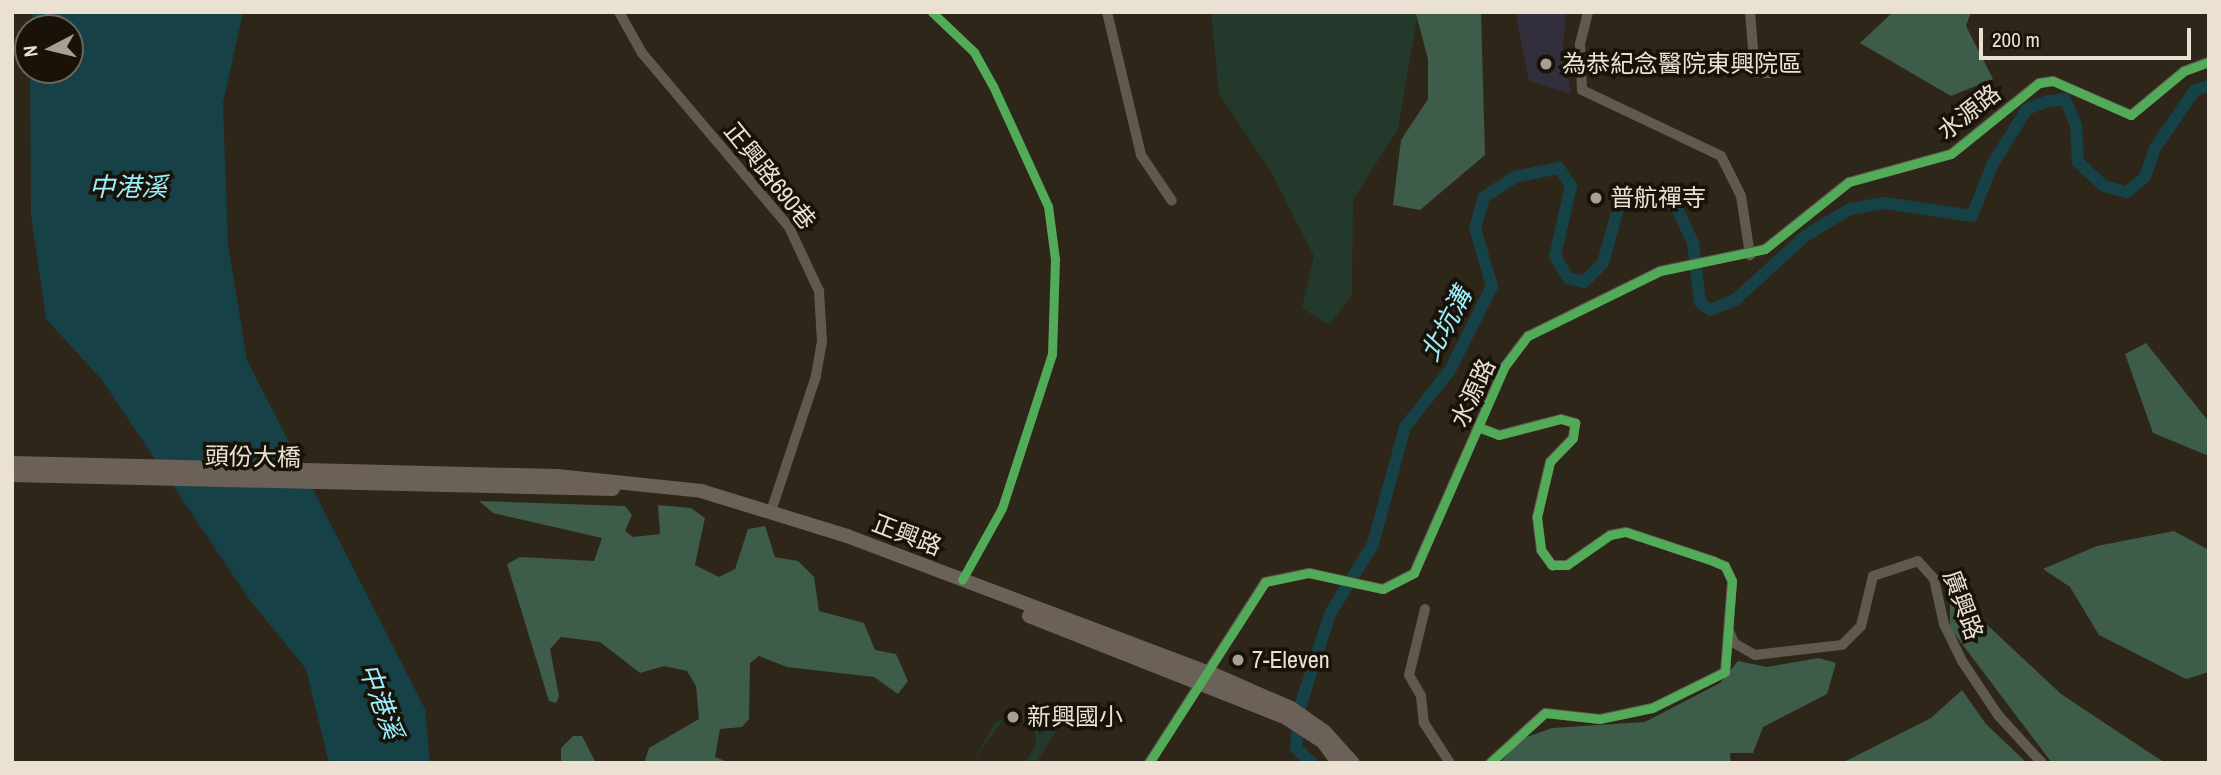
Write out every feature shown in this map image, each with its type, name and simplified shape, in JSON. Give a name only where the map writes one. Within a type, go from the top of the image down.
[{"type":"main road","name":"頭份大橋","points":[[12,463],[491,480]]},
{"type":"main road","name":"頭份大橋","points":[[12,475],[491,480]]},
{"type":"main road","name":"正興路","points":[[491,480],[624,480],[701,491],[771,511],[1204,678],[1290,714],[1307,724],[1345,761]]},
{"type":"main road","name":"正興路","points":[[491,480],[615,489],[772,519],[1204,678]]},
{"type":"street","name":"正興路690巷","points":[[619,12],[642,53],[789,227],[818,292],[822,341],[815,379],[771,511]]},
{"type":"street","points":[[1108,12],[1141,155],[1172,201]]},
{"type":"street","points":[[1588,12],[1580,44],[1582,90],[1721,156],[1741,196],[1750,255]]},
{"type":"street","points":[[1750,12],[1755,73],[1770,73],[1786,57]]},
{"type":"street","name":"水源路","points":[[1204,678],[1265,582],[1287,574],[1336,578],[1360,585],[1391,587],[1415,573],[1505,366],[1528,336],[1606,303],[1642,279],[1750,255],[1849,182],[1951,155],[2039,83],[2053,81],[2131,115],[2184,71],[2209,62]]},
{"type":"street","points":[[1478,426],[1499,435],[1561,419],[1575,423],[1573,438],[1543,481],[1537,517],[1546,561],[1567,565],[1617,532],[1689,551],[1731,573],[1730,633],[1725,672],[1679,697],[1600,719],[1545,713],[1490,763]]},
{"type":"street","name":"廣興路","points":[[1730,633],[1734,643],[1755,655],[1842,645],[1861,626],[1865,588],[1873,576],[1918,561],[1930,570],[1962,662],[1998,715],[2042,763]]},
{"type":"street","points":[[1425,610],[1409,675],[1421,696],[1424,723],[1450,763]]},
{"type":"street","points":[[1149,763],[1204,678]]},
{"type":"shaded area","name":"為恭紀念醫院東興院區","points":[[1515,12],[1566,12],[1563,46],[1571,94],[1529,81]]},
{"type":"green space","points":[[1211,12],[1418,12],[1398,129],[1353,200],[1352,295],[1329,325],[1302,308],[1314,256],[1271,172],[1219,94]]},
{"type":"green space","points":[[1481,12],[1485,155],[1420,210],[1393,205],[1401,140],[1428,99],[1428,59],[1416,14]]},
{"type":"green space","points":[[1893,12],[1971,12],[1966,26],[1993,79],[1951,96],[1860,43]]},
{"type":"green space","points":[[2146,343],[2209,422],[2209,456],[2153,433],[2125,354]]},
{"type":"green space","points":[[479,501],[625,506],[632,515],[625,531],[633,537],[660,534],[658,505],[691,508],[705,518],[695,565],[719,577],[735,569],[748,529],[765,526],[775,557],[798,561],[814,577],[819,611],[864,623],[875,650],[896,654],[908,681],[898,694],[874,677],[787,667],[759,656],[750,663],[749,719],[742,727],[720,729],[715,757],[730,763],[644,763],[649,748],[699,719],[696,686],[687,671],[664,666],[640,673],[600,642],[561,637],[550,649],[559,696],[556,703],[549,701],[507,564],[520,557],[594,561],[602,538],[493,513]]},
{"type":"green space","points":[[2174,531],[2209,550],[2209,672],[2186,679],[2099,635],[2070,587],[2043,569],[2097,546]]},
{"type":"green space","points":[[1950,590],[2061,694],[2165,763],[2052,763],[1950,628]]},
{"type":"green space","points":[[1819,658],[1836,663],[1827,694],[1763,727],[1753,753],[1730,753],[1731,763],[1500,763],[1521,739],[1552,728],[1645,722],[1720,683],[1738,661],[1767,667]]},
{"type":"green space","points":[[1962,690],[1986,724],[2027,763],[1842,763],[1931,718]]},
{"type":"green space","points":[[1024,711],[1044,733],[1054,717],[1063,720],[1036,763],[1025,763],[1036,744],[1034,725],[1014,717],[1003,720],[972,763],[995,722]]},
{"type":"green space","points":[[573,736],[582,736],[596,763],[561,763],[561,748]]},
{"type":"water","name":"中港溪","points":[[243,12],[223,103],[228,245],[247,360],[425,709],[430,763],[329,763],[306,669],[249,599],[102,380],[46,319],[31,215],[30,84],[84,84],[84,14],[32,14]]},
{"type":"waterway","name":"北坑溝","points":[[1312,763],[1296,748],[1300,707],[1330,614],[1373,544],[1405,427],[1450,370],[1492,286],[1475,228],[1484,197],[1515,177],[1559,168],[1571,186],[1555,256],[1568,278],[1584,282],[1603,263],[1622,194],[1649,193],[1676,206],[1693,243],[1700,302],[1710,310],[1735,300],[1805,236],[1850,209],[1885,203],[1972,216],[1992,165],[2027,109],[2045,102],[2065,99],[2076,125],[2078,162],[2104,186],[2127,192],[2145,177],[2155,148],[2195,90],[2209,86]]},
{"type":"cycle path","points":[[932,12],[974,52],[993,86],[1048,206],[1055,259],[1052,354],[1002,508],[962,580]]},
{"type":"cycle path","points":[[1149,763],[1265,582],[1309,573],[1383,589],[1414,573],[1505,366],[1528,336],[1660,271],[1765,249],[1849,182],[1951,154],[2039,83],[2053,81],[2131,115],[2184,71],[2209,62]]},
{"type":"cycle path","points":[[1478,427],[1499,435],[1561,419],[1575,423],[1573,438],[1550,462],[1537,517],[1541,550],[1552,565],[1567,565],[1610,535],[1626,532],[1725,566],[1732,581],[1725,672],[1652,708],[1600,719],[1545,713],[1490,763]]},
{"type":"place","name":"為恭紀念醫院東興院區","points":[[1546,64]]},
{"type":"place","name":"普航禪寺","points":[[1596,198]]},
{"type":"place","name":"7-Eleven","points":[[1238,660]]},
{"type":"place","name":"新興國小","points":[[1013,717]]}]
